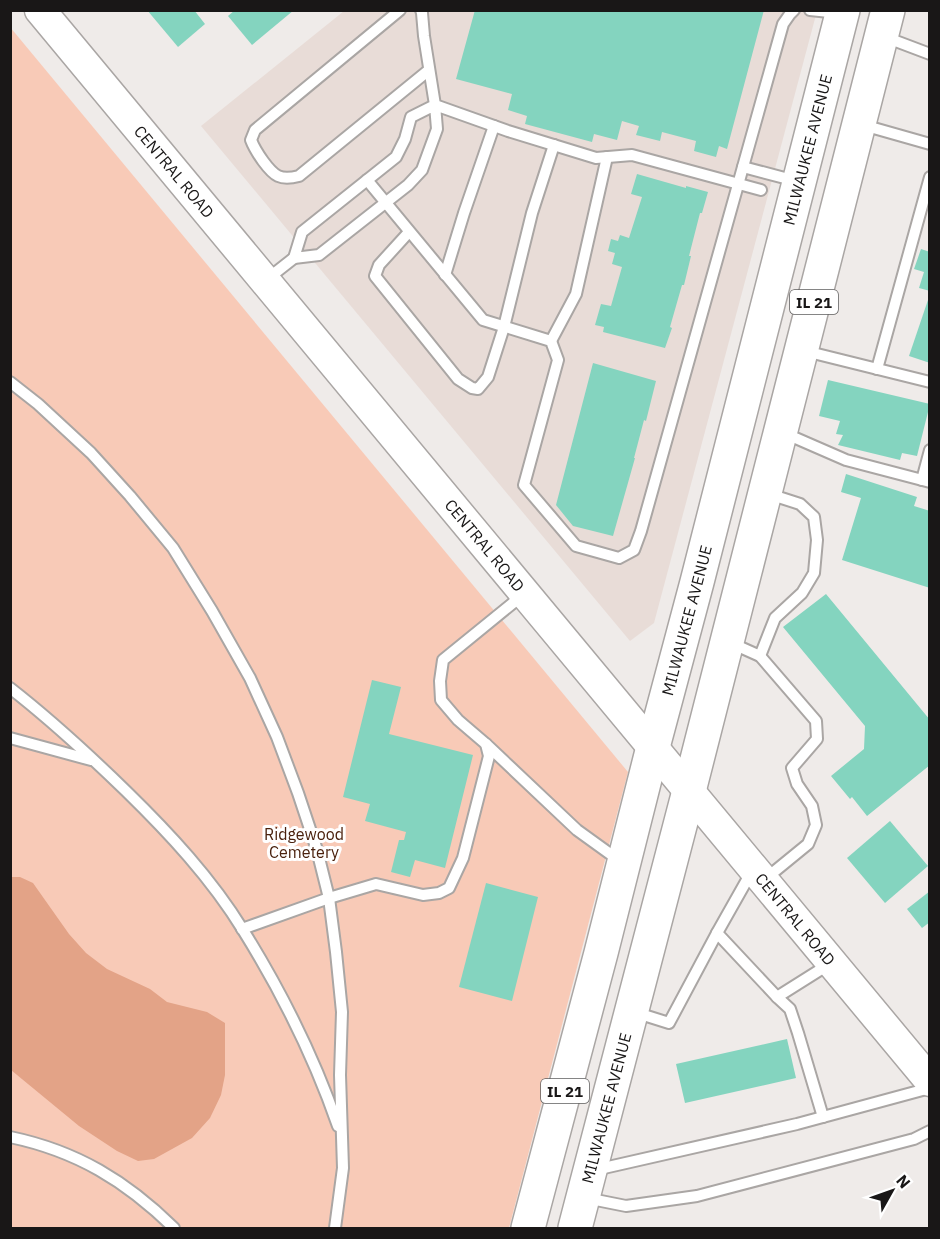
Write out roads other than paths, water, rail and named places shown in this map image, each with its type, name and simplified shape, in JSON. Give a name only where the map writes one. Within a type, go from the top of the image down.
[{"type":"main road","name":"CENTRAL ROAD","points":[[40,10],[930,1081]]},
{"type":"main road","name":"MILWAUKEE AVENUE","points":[[528,1228],[602,953],[799,182],[832,11]]},
{"type":"main road","name":"MILWAUKEE AVENUE","points":[[574,1228],[728,642],[885,23]]},
{"type":"main road","points":[[792,390],[788,351],[823,219],[818,200],[799,182]]},
{"type":"lane","points":[[400,10],[255,130],[251,140],[254,147],[272,173],[288,179],[299,176],[429,70]]},
{"type":"lane","points":[[265,281],[294,258],[319,255],[408,185],[422,170],[437,129],[420,10]]},
{"type":"lane","points":[[607,157],[576,294],[551,341],[558,360],[524,485],[576,546],[619,558],[634,550],[641,531],[783,24],[794,10]]},
{"type":"lane","points":[[885,23],[930,54]]},
{"type":"lane","points":[[294,258],[302,232],[396,157],[405,139],[411,117],[435,105],[596,158],[632,155],[761,190]]},
{"type":"lane","points":[[859,124],[930,144]]},
{"type":"lane","points":[[445,275],[494,126]]},
{"type":"lane","points":[[409,232],[379,265],[375,276],[458,379],[472,388],[478,388],[488,377],[504,327],[532,213],[554,145]]},
{"type":"lane","points":[[743,167],[799,182]]},
{"type":"lane","points":[[877,369],[930,177]]},
{"type":"lane","points":[[367,180],[483,320],[551,341]]},
{"type":"lane","points":[[802,350],[930,382]]},
{"type":"lane","points":[[10,382],[38,404],[91,453],[173,548],[250,678],[277,737],[316,850],[329,898],[336,951],[342,1012],[340,1075],[343,1168],[335,1228]]},
{"type":"lane","points":[[781,431],[846,460],[926,481],[930,450]]},
{"type":"lane","points":[[760,656],[775,618],[802,593],[814,573],[817,540],[814,517],[800,504],[765,493]]},
{"type":"lane","points":[[525,593],[443,660],[440,681],[441,700],[458,720],[577,830],[613,856],[624,861]]},
{"type":"lane","points":[[632,1011],[669,1023],[717,933],[758,874],[808,844],[816,825],[812,806],[797,784],[792,768],[818,739],[816,721],[760,656],[728,642]]},
{"type":"lane","points":[[10,688],[95,761],[151,816],[192,861],[242,929],[273,982],[306,1047],[341,1133]]},
{"type":"lane","points":[[10,738],[95,761]]},
{"type":"lane","points":[[242,929],[376,884],[423,896],[439,893],[449,888],[464,858],[489,756],[486,744]]},
{"type":"lane","points":[[717,933],[790,1009],[823,1117]]},
{"type":"lane","points":[[777,997],[831,962]]},
{"type":"lane","points":[[586,1184],[930,1088]]},
{"type":"lane","points":[[586,1184],[626,1206],[698,1196],[914,1138],[930,1131]]},
{"type":"lane","points":[[10,1137],[45,1145],[100,1170],[130,1189],[174,1228]]},
{"type":"park label","name":"Ridgewood Cemetery","points":[[304,843]]}]
